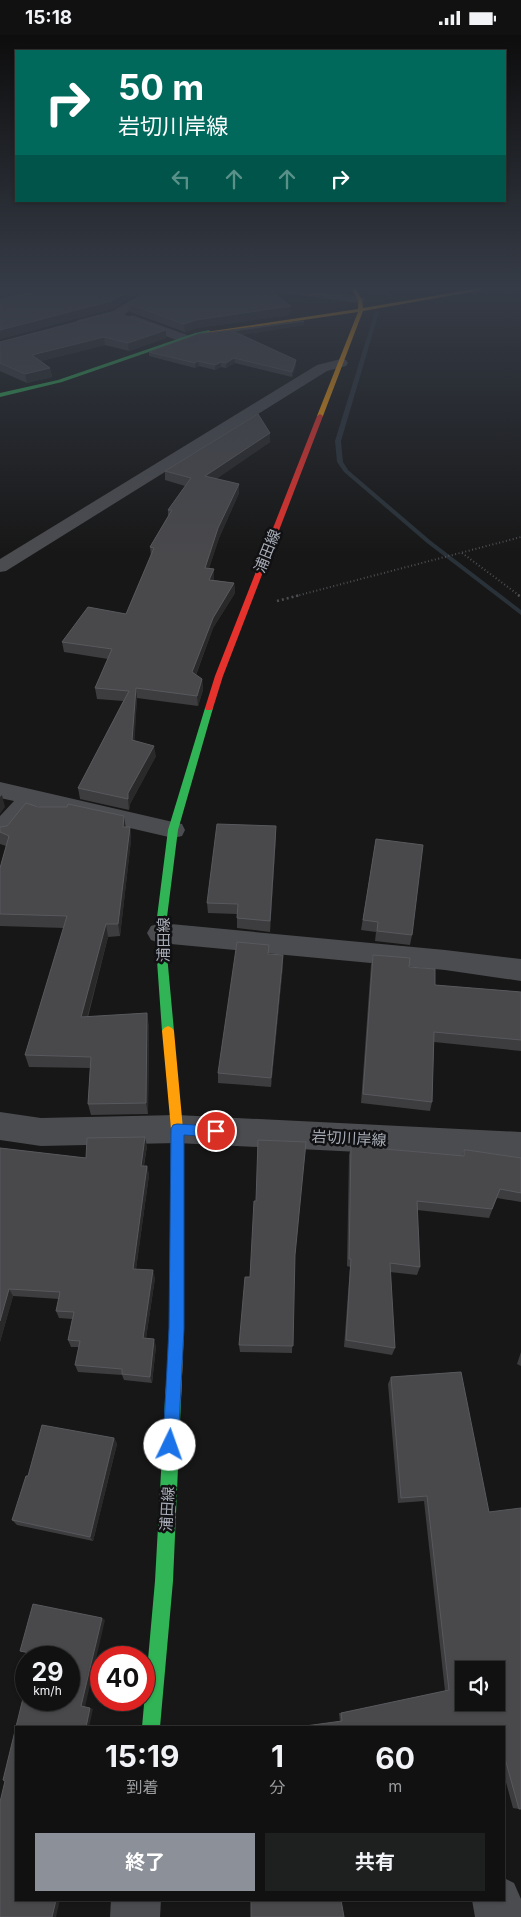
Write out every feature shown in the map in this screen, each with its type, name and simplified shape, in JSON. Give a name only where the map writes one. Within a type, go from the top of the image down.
[{"type":"street","points":[[0,395],[72,377]]},
{"type":"street","points":[[0,567],[308,377]]},
{"type":"street","name":"浦田線","points":[[151,1726],[164,1581],[176,1328],[177,1129],[160,933],[172,830],[219,676],[336,377]]},
{"type":"street","points":[[0,790],[172,830]]},
{"type":"street","points":[[0,831],[31,796]]},
{"type":"street","points":[[160,933],[435,959],[521,970]]},
{"type":"street","name":"岩切川岸線","points":[[0,1126],[41,1133],[177,1129],[521,1146]]},
{"type":"street","points":[[135,1917],[136,1901]]},
{"type":"street","points":[[497,1901],[500,1917]]},
{"type":"path","points":[[244,609],[521,537]]},
{"type":"path","points":[[462,553],[521,597]]},
{"type":"building","points":[[258,414],[270,433],[205,476],[239,484],[218,528],[205,568],[214,569],[209,580],[234,583],[213,618],[192,672],[202,679],[197,696],[136,688],[132,740],[154,746],[128,793],[128,799],[78,788],[129,691],[95,688],[112,649],[62,642],[88,607],[126,614],[154,548],[150,547],[172,510],[168,510],[191,478],[165,471]]},
{"type":"building","points":[[26,803],[38,807],[67,807],[68,804],[124,816],[123,827],[130,827],[118,924],[106,924],[81,1017],[147,1013],[146,1103],[88,1104],[91,1057],[25,1055],[67,916],[0,914],[0,868],[9,836],[0,832],[0,827],[7,826]]},
{"type":"building","points":[[217,824],[276,826],[270,921],[237,918],[238,904],[207,903]]},
{"type":"building","points":[[376,839],[423,845],[412,935],[377,931],[378,922],[363,920]]},
{"type":"building","points":[[237,942],[269,945],[268,954],[283,955],[271,1078],[218,1073]]},
{"type":"building","points":[[373,955],[410,958],[409,967],[435,969],[435,985],[521,992],[521,1040],[434,1032],[432,1102],[363,1094]]},
{"type":"building","points":[[145,1137],[141,1166],[147,1166],[133,1269],[153,1270],[143,1338],[154,1339],[150,1377],[122,1374],[122,1369],[75,1365],[80,1341],[68,1340],[74,1312],[56,1311],[60,1292],[9,1289],[0,1321],[0,1148],[86,1158],[87,1138]]},
{"type":"building","points":[[258,1140],[306,1142],[295,1255],[293,1346],[239,1345],[245,1277],[250,1277],[254,1201],[256,1201]]},
{"type":"building","points":[[351,1146],[464,1156],[464,1150],[467,1150],[521,1158],[521,1193],[500,1189],[492,1209],[417,1201],[420,1267],[390,1263],[395,1348],[346,1340],[351,1259],[349,1259]]},
{"type":"building","points":[[461,1372],[489,1512],[521,1508],[521,1809],[519,1809],[505,1759],[505,1726],[305,1726],[342,1721],[341,1713],[449,1690],[427,1496],[401,1498],[391,1377]]},
{"type":"building","points":[[42,1425],[114,1438],[90,1537],[12,1520],[26,1476],[28,1476]]},
{"type":"building","points":[[33,1604],[102,1618],[95,1646],[90,1646],[90,1668],[81,1706],[90,1708],[86,1726],[16,1726],[20,1711],[80,1711],[80,1646],[21,1646]]},
{"type":"building","points":[[15,1731],[15,1901],[56,1901],[52,1917],[0,1917],[0,1802],[5,1781],[3,1780]]},
{"type":"building","points":[[251,1901],[341,1901],[344,1917],[251,1917]]},
{"type":"waterway","points":[[357,377],[338,441],[340,462],[346,471],[429,542],[521,613]]},
{"type":"traffic: fast","points":[[0,395],[72,377]]},
{"type":"traffic: fast","points":[[168,1031],[160,933],[173,830],[209,708]]},
{"type":"traffic: fast","points":[[151,1726],[164,1581],[173,1400]]},
{"type":"traffic: slow","points":[[320,416],[335,377]]},
{"type":"traffic: slow","points":[[168,1031],[177,1129],[177,1328],[173,1400]]},
{"type":"traffic: jam","points":[[209,708],[219,676],[320,416]]},
{"type":"route","points":[[170,1445],[176,1328],[177,1129],[216,1131]]}]
